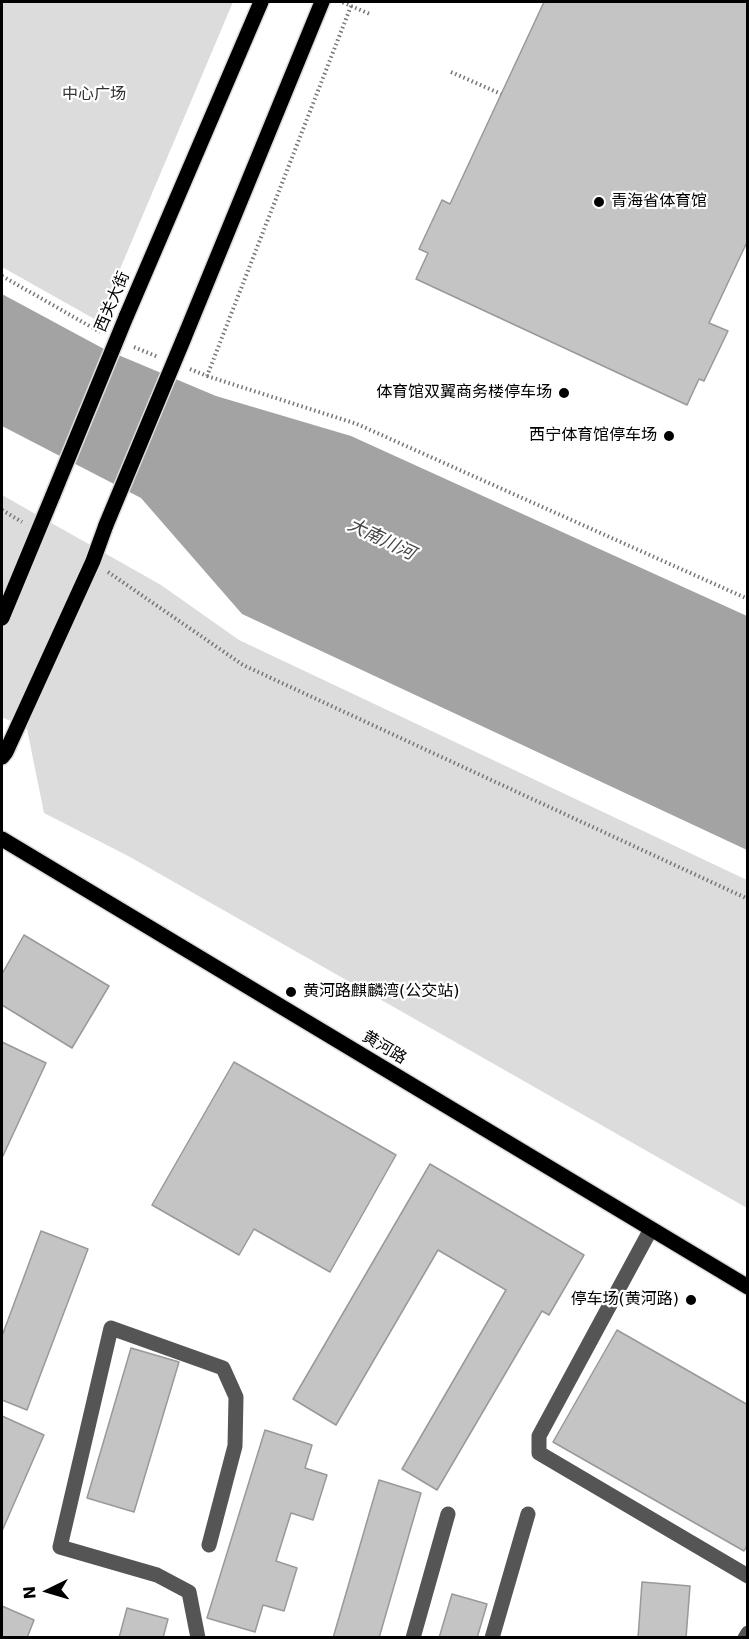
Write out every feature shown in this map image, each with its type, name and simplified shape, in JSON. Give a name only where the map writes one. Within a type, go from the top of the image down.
[{"type":"main road","name":"西关大街","points":[[2,618],[126,316],[261,2]]},
{"type":"main road","points":[[2,757],[93,561],[322,2]]},
{"type":"main road","name":"黄河路","points":[[2,839],[747,1287]]},
{"type":"street","points":[[651,1229],[539,1437],[539,1453],[747,1576]]},
{"type":"street","points":[[198,1638],[189,1592],[157,1575],[60,1547],[111,1328],[222,1368],[236,1397],[236,1446],[209,1545]]},
{"type":"street","points":[[413,1638],[448,1514]]},
{"type":"street","points":[[492,1638],[528,1514]]},
{"type":"street","points":[[745,1638],[747,1633]]},
{"type":"path","points":[[351,6],[369,14]]},
{"type":"path","points":[[451,72],[501,94]]},
{"type":"path","points":[[207,376],[357,424],[747,599]]},
{"type":"path","points":[[93,561],[243,665],[747,899]]},
{"type":"green space","name":"中心广场","points":[[2,2],[233,2],[98,321],[2,267]]},
{"type":"green space","points":[[2,495],[161,585],[239,640],[747,880],[747,1208],[130,857],[44,813],[27,729],[2,717]]},
{"type":"water","name":"大南川河","points":[[2,294],[104,349],[216,396],[351,436],[747,616],[747,850],[242,614],[141,498],[2,426]]},
{"type":"building","name":"青海省体育馆","points":[[544,2],[748,2],[748,240],[709,323],[728,331],[704,381],[699,379],[687,405],[416,279],[428,253],[419,249],[442,200],[450,204]]},
{"type":"building","points":[[24,935],[109,986],[72,1048],[2,1005],[2,974]]},
{"type":"building","points":[[2,1042],[46,1063],[2,1158]]},
{"type":"building","points":[[234,1062],[396,1155],[330,1272],[254,1229],[239,1255],[152,1205]]},
{"type":"building","points":[[430,1164],[584,1255],[549,1315],[542,1311],[437,1490],[402,1469],[506,1290],[438,1250],[336,1425],[293,1399]]},
{"type":"building","points":[[41,1231],[88,1249],[27,1410],[2,1400],[2,1336]]},
{"type":"building","points":[[617,1330],[748,1405],[748,1544],[744,1551],[553,1442]]},
{"type":"building","points":[[131,1348],[179,1362],[134,1512],[87,1498]]},
{"type":"building","points":[[2,1416],[44,1435],[2,1531]]},
{"type":"building","points":[[265,1430],[312,1445],[305,1468],[327,1475],[313,1520],[291,1513],[276,1561],[297,1568],[284,1611],[263,1605],[255,1632],[207,1618]]},
{"type":"building","points":[[379,1480],[421,1493],[379,1638],[333,1638]]},
{"type":"building","points":[[642,1582],[690,1586],[686,1638],[638,1638]]},
{"type":"building","points":[[452,1594],[487,1604],[477,1638],[439,1638]]},
{"type":"building","points":[[2,1606],[34,1620],[27,1638],[2,1638]]},
{"type":"building","points":[[127,1608],[168,1619],[163,1638],[119,1638]]},
{"type":"place","name":"青海省体育馆","points":[[599,202]]},
{"type":"place","name":"体育馆双翼商务楼停车场","points":[[564,393]]},
{"type":"place","name":"西宁体育馆停车场","points":[[669,436]]},
{"type":"place","name":"黄河路麒麟湾(公交站)","points":[[291,992]]},
{"type":"place","name":"停车场(黄河路)","points":[[691,1300]]}]
